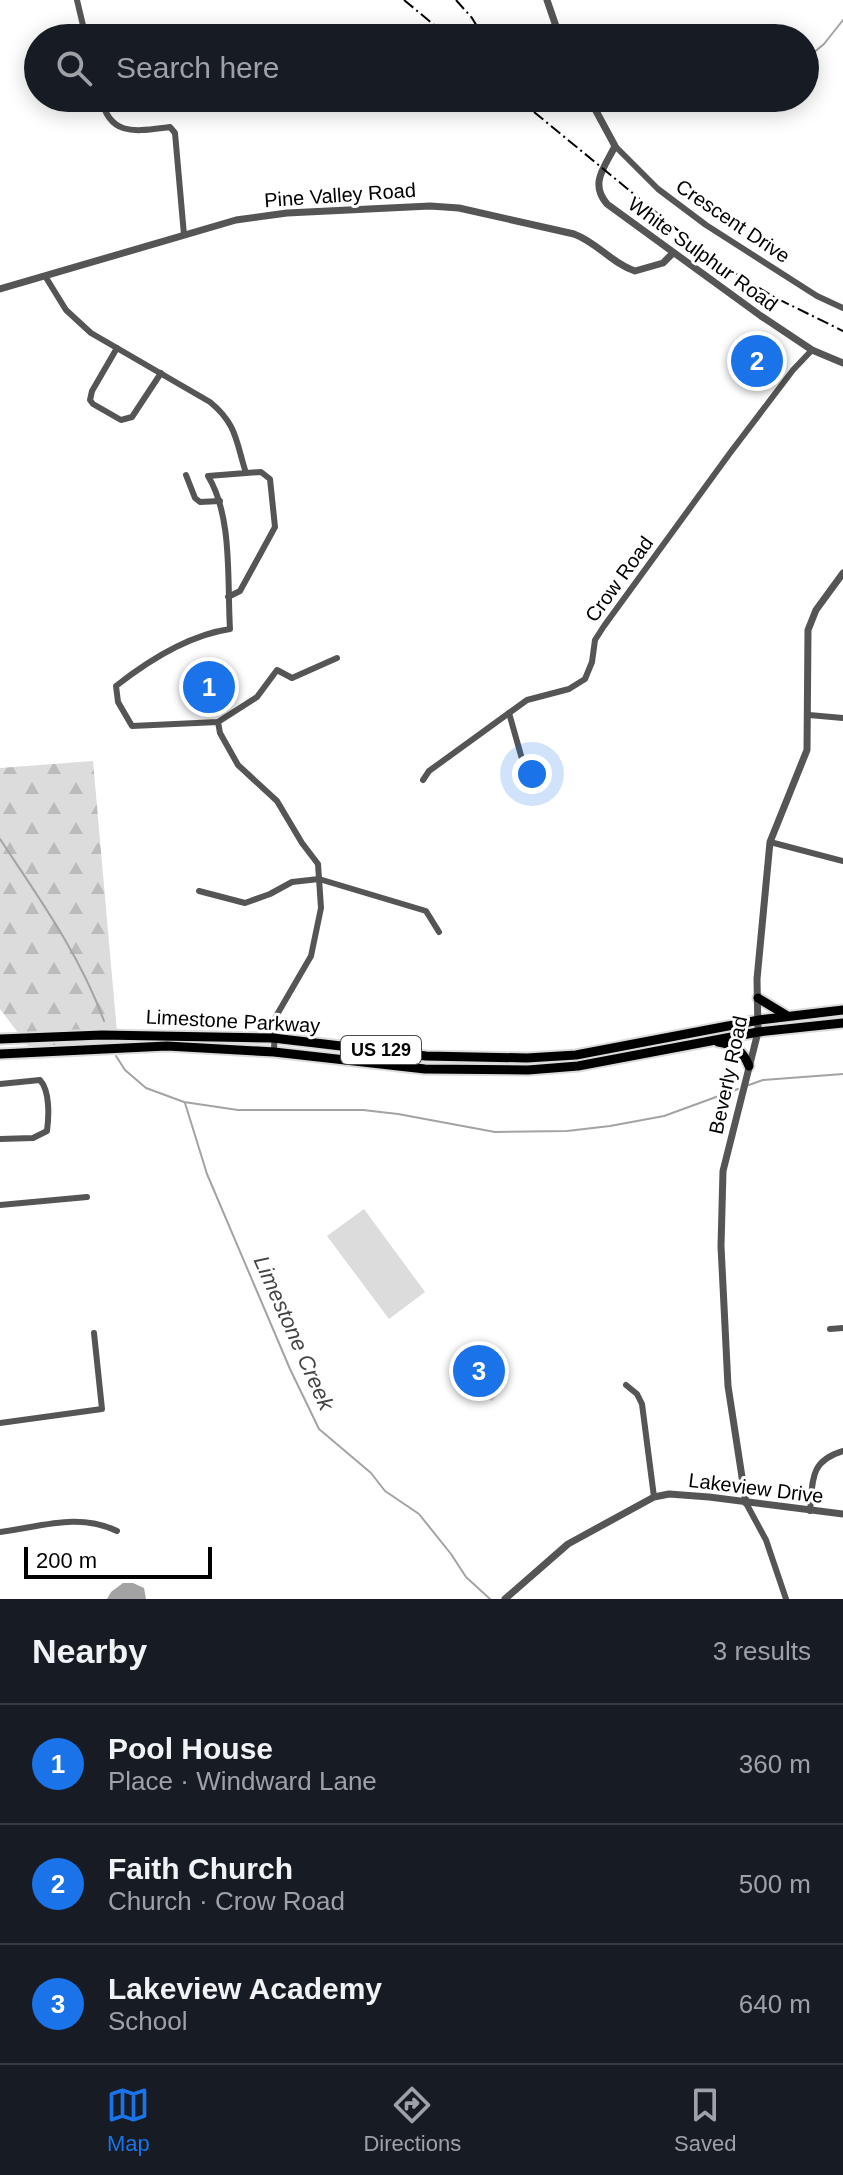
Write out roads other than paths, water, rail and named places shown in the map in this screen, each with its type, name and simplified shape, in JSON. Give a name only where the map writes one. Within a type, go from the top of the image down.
[{"type":"main road","points":[[758,998],[789,1017]]},
{"type":"main road","name":"Limestone Parkway","points":[[0,1039],[132,1034],[273,1038],[426,1056],[527,1058],[576,1055],[759,1020],[843,1010]]},
{"type":"main road","name":"Limestone Parkway","points":[[0,1054],[167,1046],[274,1052],[425,1069],[528,1070],[578,1066],[758,1032],[843,1023]]},
{"type":"main road","points":[[711,1041],[733,1045],[746,1057],[749,1066]]},
{"type":"street","points":[[77,0],[83,24]]},
{"type":"street","points":[[547,0],[555,24]]},
{"type":"street","points":[[107,112],[121,129],[133,131],[170,127],[175,133],[184,235]]},
{"type":"street","points":[[597,112],[615,146]]},
{"type":"street","name":"White Sulphur Road","points":[[615,146],[598,178],[600,196],[672,254],[812,350],[843,363]]},
{"type":"street","name":"Crescent Drive","points":[[615,146],[658,189],[706,225],[817,296],[843,308]]},
{"type":"street","name":"Pine Valley Road","points":[[0,289],[262,215],[430,206],[459,208],[574,234],[590,240],[616,263],[635,271],[663,263],[672,254]]},
{"type":"street","points":[[45,276],[66,310],[91,333],[224,413],[239,441],[246,473]]},
{"type":"street","points":[[117,348],[90,400],[121,420],[132,417],[161,373]]},
{"type":"street","name":"Crow Road","points":[[423,780],[429,771],[527,700],[569,689],[585,679],[592,662],[595,640],[604,626],[730,453],[793,370],[812,350]]},
{"type":"street","points":[[228,597],[240,591],[275,527],[270,479],[261,472],[208,476],[220,501],[230,629],[209,632],[187,641],[116,686],[118,702],[132,726],[218,722],[257,697],[277,670],[292,678],[337,658]]},
{"type":"street","points":[[186,475],[195,498],[200,502],[220,501]]},
{"type":"street","name":"Beverly Road","points":[[746,1503],[728,1386],[721,1246],[723,1171],[758,1032],[757,979],[770,842],[803,764],[808,739],[808,630],[816,610],[843,573]]},
{"type":"street","points":[[509,713],[522,759],[534,782]]},
{"type":"street","points":[[809,715],[843,718]]},
{"type":"street","points":[[218,722],[220,733],[238,765],[277,801],[318,864],[321,908],[311,956],[275,1018],[274,1052]]},
{"type":"street","points":[[770,842],[843,861]]},
{"type":"street","points":[[199,891],[245,903],[292,882],[319,879],[426,911],[439,932]]},
{"type":"street","points":[[0,1084],[40,1080],[46,1088],[48,1124],[47,1131],[33,1138],[0,1139]]},
{"type":"street","points":[[0,1194],[1,1205],[87,1197]]},
{"type":"street","points":[[830,1329],[843,1328]]},
{"type":"street","points":[[0,1423],[102,1409],[94,1333]]},
{"type":"street","points":[[626,1385],[637,1394],[642,1404],[654,1497]]},
{"type":"street","points":[[810,1511],[813,1473],[825,1458],[843,1451]]},
{"type":"street","name":"Lakeview Drive","points":[[505,1599],[568,1544],[654,1497],[669,1494],[843,1514]]},
{"type":"street","points":[[746,1503],[766,1540],[786,1599]]},
{"type":"street","points":[[0,1532],[68,1520],[100,1523],[117,1531]]},
{"type":"waterway","points":[[819,48],[843,20]]},
{"type":"waterway","name":"Limestone Creek","points":[[0,839],[71,950],[104,1021]]},
{"type":"waterway","points":[[116,1056],[125,1070],[146,1088],[184,1102],[238,1110],[363,1110],[495,1132],[567,1131],[610,1126],[664,1116],[738,1089]]},
{"type":"waterway","points":[[746,1086],[763,1080],[843,1074]]},
{"type":"waterway","name":"Limestone Creek","points":[[185,1103],[207,1174],[290,1369],[319,1429],[371,1473],[385,1491],[419,1514],[466,1577],[490,1599]]},
{"type":"railway","points":[[404,0],[433,24]]},
{"type":"railway","points":[[456,0],[476,24]]},
{"type":"railway","points":[[534,112],[714,260],[774,297],[843,331]]},
{"type":"place","name":"Faith Church","points":[[757,361]]},
{"type":"place","name":"Pool House","points":[[209,687]]},
{"type":"place","name":"Lakeview Academy","points":[[479,1371]]}]
